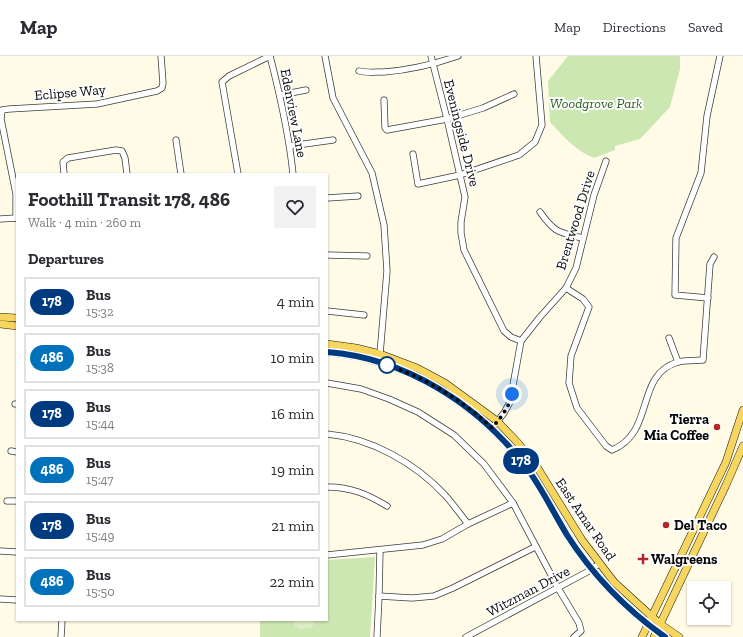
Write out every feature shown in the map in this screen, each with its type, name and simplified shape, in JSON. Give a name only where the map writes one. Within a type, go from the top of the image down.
[{"type":"main road","points":[[0,317],[16,318]]},
{"type":"main road","points":[[0,324],[16,326]]},
{"type":"main road","name":"East Amar Road","points":[[328,344],[356,348],[380,354],[417,368],[446,383],[497,421],[518,443],[537,467],[582,540],[599,564],[614,582],[652,617],[657,631]]},
{"type":"main road","name":"East Amar Road","points":[[328,352],[345,354],[378,362],[416,376],[444,391],[473,411],[507,443],[527,468],[568,536],[592,569],[615,594],[648,624],[665,637]]},
{"type":"main road","points":[[642,637],[726,462],[743,410]]},
{"type":"main road","points":[[657,631],[709,522],[743,446]]},
{"type":"main road","points":[[700,517],[709,522]]},
{"type":"main road","name":"East Amar Road","points":[[657,631],[679,637]]},
{"type":"street","name":"Eclipse Way","points":[[16,218],[16,194],[0,118],[2,110],[9,108],[98,104],[157,91],[162,88],[163,83],[161,56]]},
{"type":"street","name":"Edenview Lane","points":[[270,56],[280,95],[290,146],[293,173]]},
{"type":"street","points":[[238,173],[222,82],[229,76],[270,56]]},
{"type":"street","points":[[325,56],[333,98],[372,173],[384,225],[387,271],[380,354],[378,362]]},
{"type":"street","name":"Eveningside Drive","points":[[431,56],[465,197],[461,222],[461,234],[464,250],[504,331],[510,337],[521,340]]},
{"type":"street","points":[[359,72],[381,72],[433,65],[458,56]]},
{"type":"street","points":[[413,154],[418,184],[460,175],[519,155],[534,142],[542,126],[536,56]]},
{"type":"street","points":[[708,298],[675,295],[676,238],[701,173],[707,116],[720,56]]},
{"type":"street","points":[[280,95],[306,90]]},
{"type":"street","points":[[384,100],[386,130],[447,119],[483,108],[514,94]]},
{"type":"street","points":[[176,140],[181,173]]},
{"type":"street","points":[[290,146],[333,140]]},
{"type":"street","points":[[64,173],[63,162],[68,158],[116,150],[122,152],[125,158],[127,173]]},
{"type":"street","name":"Brentwood Drive","points":[[521,340],[566,288],[576,268],[582,238],[594,195],[606,161]]},
{"type":"street","points":[[328,198],[358,196]]},
{"type":"street","points":[[540,212],[549,225],[559,232],[582,238]]},
{"type":"street","points":[[0,219],[16,218]]},
{"type":"street","points":[[328,255],[367,256]]},
{"type":"street","points":[[566,288],[589,307],[571,356],[569,383],[576,408],[606,446],[612,450],[619,448],[634,434],[642,418],[650,388],[657,376],[667,367],[678,362],[703,360],[710,264],[714,257]]},
{"type":"street","points":[[328,311],[364,315]]},
{"type":"street","points":[[668,338],[678,362]]},
{"type":"street","points":[[492,428],[510,402],[521,340]]},
{"type":"street","points":[[328,383],[361,389],[389,399],[424,416],[454,435],[484,464],[513,503],[535,547],[579,623],[582,631],[574,637]]},
{"type":"street","points":[[328,434],[367,443],[394,456],[417,470],[445,495],[468,524]]},
{"type":"street","points":[[328,487],[350,489],[369,495],[387,506]]},
{"type":"street","points":[[8,501],[16,501]]},
{"type":"street","points":[[328,555],[423,545],[442,539],[468,524],[513,503]]},
{"type":"street","points":[[379,596],[412,598],[434,596],[535,547]]},
{"type":"street","points":[[0,550],[16,552]]},
{"type":"street","points":[[377,637],[380,550]]},
{"type":"street","name":"Witzman Drive","points":[[466,637],[558,588],[599,564]]},
{"type":"street","points":[[0,599],[16,600]]},
{"type":"street","points":[[60,637],[62,621]]},
{"type":"green space","name":"Woodgrove Park","points":[[568,56],[680,56],[680,69],[670,107],[640,139],[615,146],[615,150],[594,158],[587,155],[570,143],[550,122],[548,81]]},
{"type":"green space","points":[[375,557],[370,637],[260,637],[260,621],[328,621],[328,560]]},
{"type":"green space","points":[[292,621],[313,621],[314,623],[312,627],[300,629],[295,626]]},
{"type":"bus line","name":"178","points":[[328,352],[335,352],[371,360],[405,372],[444,391],[476,414],[507,443],[527,468],[568,536],[602,581],[637,615],[665,637]]},
{"type":"place","name":"Tierra Mia Coffee","points":[[717,427]]},
{"type":"place","name":"Del Taco","points":[[666,525]]},
{"type":"place","name":"Walgreens","points":[[643,559]]},
{"type":"route","points":[[387,365],[416,376],[444,391],[473,411],[492,428],[504,413],[510,402],[512,394]]}]
